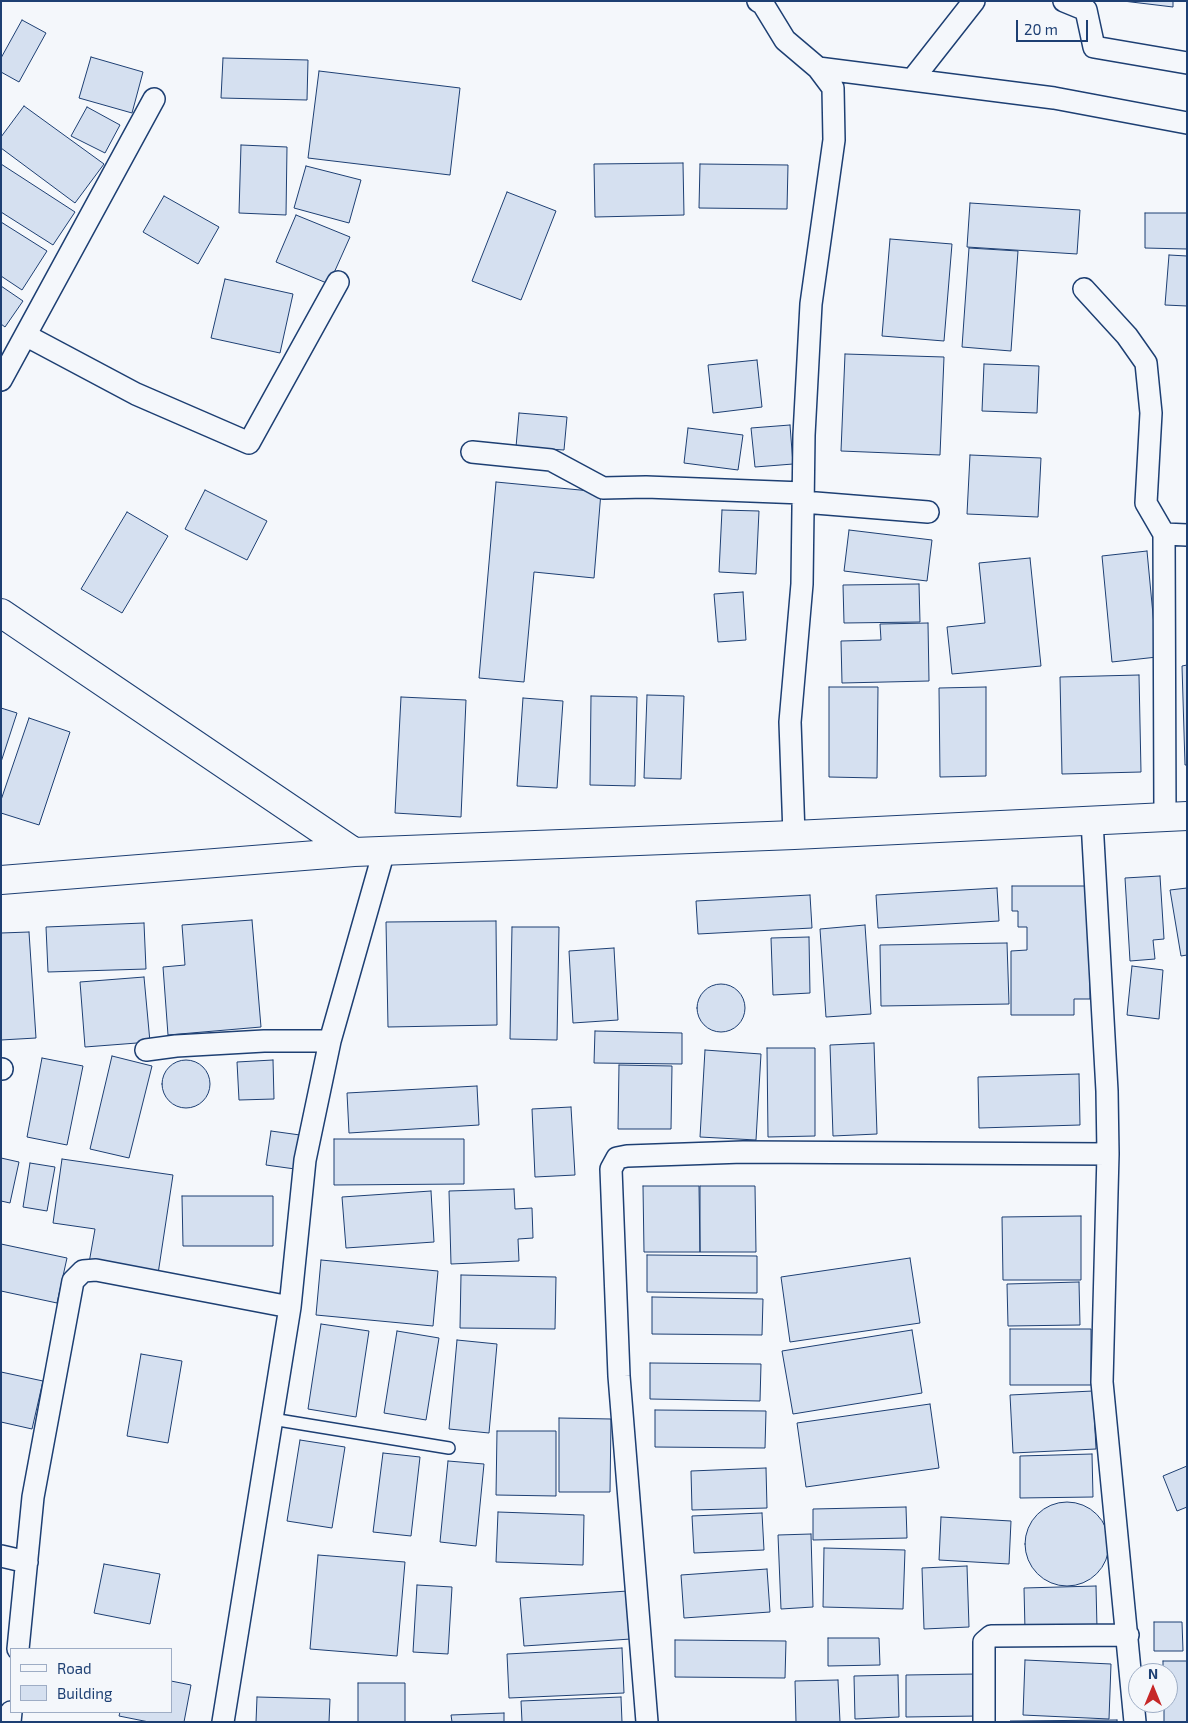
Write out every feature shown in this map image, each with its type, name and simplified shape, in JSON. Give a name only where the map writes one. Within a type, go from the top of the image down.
[{"type":"street","points":[[758,1],[763,4],[785,40],[818,68],[833,88],[834,140],[811,304],[804,435],[802,584],[790,722],[794,835]]},
{"type":"street","points":[[912,80],[974,1]]},
{"type":"street","points":[[1064,1],[1086,10],[1094,47],[1187,63]]},
{"type":"street","points":[[818,68],[1054,98],[1187,123]]},
{"type":"street","points":[[1,380],[27,336],[54,279],[154,99]]},
{"type":"street","points":[[27,336],[136,394],[249,443],[338,282]]},
{"type":"street","points":[[1,880],[354,852],[794,835],[1176,816],[1164,534],[1146,503],[1151,414],[1146,363],[1127,336],[1084,289]]},
{"type":"street","points":[[472,452],[551,460],[603,488],[646,487],[803,498],[928,512]]},
{"type":"street","points":[[1164,534],[1187,535]]},
{"type":"street","points":[[1,613],[354,852]]},
{"type":"street","points":[[1092,821],[1107,1091],[1108,1154],[1102,1382],[1135,1722]]},
{"type":"street","points":[[223,1722],[290,1307],[305,1160],[330,1041],[384,851]]},
{"type":"street","points":[[146,1050],[176,1046],[264,1041],[330,1041]]},
{"type":"street","points":[[646,1722],[619,1376],[611,1169],[617,1158],[627,1156],[743,1152],[1108,1154]]},
{"type":"street","points":[[18,1648],[33,1497],[73,1281],[83,1271],[96,1270],[290,1307]]},
{"type":"street","points":[[1,1556],[27,1562]]},
{"type":"street","points":[[984,1722],[984,1642],[990,1636],[1128,1635]]},
{"type":"lane","points":[[272,1419],[448,1448]]},
{"type":"building","points":[[1123,1],[1173,1],[1173,7]]},
{"type":"building","points":[[22,20],[46,33],[19,82],[1,72],[1,58]]},
{"type":"building","points":[[91,57],[143,72],[132,113],[79,98]]},
{"type":"building","points":[[223,58],[308,60],[307,100],[221,98]]},
{"type":"building","points":[[319,71],[460,88],[450,175],[308,158]]},
{"type":"building","points":[[24,106],[104,164],[75,203],[1,148],[1,137]]},
{"type":"building","points":[[87,107],[120,125],[105,153],[71,136]]},
{"type":"building","points":[[241,145],[287,147],[286,215],[239,213]]},
{"type":"building","points":[[683,163],[684,215],[595,217],[594,164]]},
{"type":"building","points":[[1,164],[75,212],[53,245],[1,212]]},
{"type":"building","points":[[700,164],[788,165],[787,209],[699,208]]},
{"type":"building","points":[[306,166],[361,180],[349,223],[294,208]]},
{"type":"building","points":[[507,192],[556,211],[521,300],[472,281]]},
{"type":"building","points":[[164,196],[219,227],[198,264],[143,232]]},
{"type":"building","points":[[970,203],[1080,210],[1077,254],[967,247]]},
{"type":"building","points":[[1145,213],[1187,213],[1187,249],[1145,248]]},
{"type":"building","points":[[296,215],[350,237],[329,284],[276,262]]},
{"type":"building","points":[[1,222],[47,251],[22,290],[1,276]]},
{"type":"building","points":[[890,239],[952,244],[944,341],[882,336]]},
{"type":"building","points":[[969,248],[1018,251],[1011,351],[962,347]]},
{"type":"building","points":[[1169,255],[1187,256],[1187,306],[1165,305]]},
{"type":"building","points":[[225,279],[293,294],[280,353],[211,338]]},
{"type":"building","points":[[1,286],[23,301],[5,327],[1,324]]},
{"type":"building","points":[[845,354],[944,357],[940,455],[841,451]]},
{"type":"building","points":[[757,360],[762,407],[713,413],[708,365]]},
{"type":"building","points":[[984,364],[1039,366],[1037,413],[982,411]]},
{"type":"building","points":[[519,413],[567,417],[564,450],[516,447]]},
{"type":"building","points":[[790,425],[793,464],[755,467],[751,428]]},
{"type":"building","points":[[688,428],[743,435],[738,470],[684,463]]},
{"type":"building","points":[[970,455],[1041,458],[1038,517],[967,514]]},
{"type":"building","points":[[496,482],[601,492],[594,578],[534,572],[524,682],[479,678]]},
{"type":"building","points":[[205,490],[267,521],[247,560],[185,529]]},
{"type":"building","points":[[722,510],[759,511],[756,574],[719,572]]},
{"type":"building","points":[[127,512],[168,536],[122,613],[81,589]]},
{"type":"building","points":[[849,530],[932,540],[927,581],[844,571]]},
{"type":"building","points":[[1147,551],[1157,657],[1112,662],[1102,556]]},
{"type":"building","points":[[1030,558],[1041,666],[952,674],[947,627],[985,623],[979,563]]},
{"type":"building","points":[[919,584],[920,622],[844,623],[843,585]]},
{"type":"building","points":[[743,592],[746,640],[718,642],[714,594]]},
{"type":"building","points":[[928,623],[929,681],[842,683],[841,641],[881,640],[880,624]]},
{"type":"building","points":[[1187,665],[1187,765],[1185,765],[1182,666]]},
{"type":"building","points":[[1139,675],[1141,772],[1062,774],[1060,677]]},
{"type":"building","points":[[829,687],[878,687],[877,778],[829,777]]},
{"type":"building","points":[[986,687],[986,776],[940,777],[939,688]]},
{"type":"building","points":[[647,695],[684,696],[681,779],[644,778]]},
{"type":"building","points":[[591,696],[637,697],[635,786],[590,785]]},
{"type":"building","points":[[401,697],[466,700],[461,817],[395,813]]},
{"type":"building","points":[[523,698],[563,701],[557,788],[517,786]]},
{"type":"building","points":[[1,708],[17,713],[1,762]]},
{"type":"building","points":[[29,718],[70,732],[39,825],[1,813],[1,800]]},
{"type":"building","points":[[1160,876],[1164,939],[1153,940],[1155,959],[1130,961],[1125,878]]},
{"type":"building","points":[[1012,886],[1089,886],[1090,999],[1074,999],[1074,1015],[1011,1015],[1011,951],[1027,950],[1027,927],[1018,927],[1018,911],[1012,911]]},
{"type":"building","points":[[997,888],[999,921],[878,928],[876,895]]},
{"type":"building","points":[[1187,888],[1187,955],[1181,956],[1170,890]]},
{"type":"building","points":[[810,895],[812,928],[698,934],[696,901]]},
{"type":"building","points":[[252,920],[261,1027],[168,1035],[163,967],[185,965],[182,925]]},
{"type":"building","points":[[496,921],[497,1025],[388,1027],[386,922]]},
{"type":"building","points":[[144,923],[146,969],[48,972],[46,927]]},
{"type":"building","points":[[865,925],[871,1014],[826,1017],[820,929]]},
{"type":"building","points":[[512,927],[559,927],[557,1040],[510,1039]]},
{"type":"building","points":[[29,932],[36,1038],[1,1040],[1,933]]},
{"type":"building","points":[[809,937],[810,993],[773,995],[771,938]]},
{"type":"building","points":[[1007,943],[1009,1004],[881,1006],[880,945]]},
{"type":"building","points":[[614,948],[618,1020],[573,1023],[569,951]]},
{"type":"building","points":[[1132,966],[1163,970],[1159,1019],[1127,1015]]},
{"type":"building","points":[[144,977],[150,1042],[85,1047],[80,982]]},
{"type":"building","points":[[721,984],[730,986],[738,991],[743,999],[745,1008],[743,1017],[738,1025],[730,1030],[721,1032],[712,1030],[704,1025],[699,1017],[697,1008],[699,999],[704,991],[712,986]]},
{"type":"building","points":[[595,1031],[682,1033],[682,1064],[594,1063]]},
{"type":"building","points":[[874,1043],[877,1134],[833,1136],[830,1045]]},
{"type":"building","points":[[767,1048],[815,1048],[815,1136],[768,1137]]},
{"type":"building","points":[[705,1050],[761,1054],[756,1140],[700,1137]]},
{"type":"building","points":[[112,1056],[152,1066],[129,1158],[90,1149]]},
{"type":"building","points":[[42,1058],[83,1066],[67,1145],[27,1137]]},
{"type":"building","points":[[186,1060],[195,1062],[203,1067],[208,1075],[210,1084],[208,1093],[203,1101],[195,1106],[186,1108],[177,1106],[169,1101],[164,1093],[162,1084],[164,1075],[169,1067],[177,1062]]},
{"type":"building","points":[[273,1060],[274,1099],[239,1100],[237,1062]]},
{"type":"building","points":[[619,1065],[672,1066],[671,1129],[618,1129]]},
{"type":"building","points":[[1079,1074],[1080,1125],[979,1128],[978,1077]]},
{"type":"building","points":[[477,1086],[479,1125],[349,1133],[347,1093]]},
{"type":"building","points":[[571,1107],[575,1175],[535,1177],[532,1109]]},
{"type":"building","points":[[271,1131],[300,1135],[295,1169],[266,1165]]},
{"type":"building","points":[[334,1139],[464,1139],[464,1184],[334,1185]]},
{"type":"building","points":[[1,1158],[19,1162],[10,1203],[1,1201]]},
{"type":"building","points":[[62,1159],[173,1175],[158,1274],[89,1263],[95,1229],[53,1223]]},
{"type":"building","points":[[30,1163],[55,1167],[47,1211],[23,1207]]},
{"type":"building","points":[[643,1186],[699,1186],[700,1252],[644,1252]]},
{"type":"building","points":[[700,1186],[755,1186],[756,1252],[700,1252]]},
{"type":"building","points":[[514,1189],[515,1209],[532,1208],[533,1238],[518,1239],[519,1261],[451,1264],[449,1191]]},
{"type":"building","points":[[431,1191],[434,1242],[346,1248],[342,1197]]},
{"type":"building","points":[[182,1196],[273,1196],[273,1246],[183,1246]]},
{"type":"building","points":[[1081,1216],[1081,1280],[1003,1280],[1002,1217]]},
{"type":"building","points":[[1,1244],[67,1258],[57,1303],[1,1291]]},
{"type":"building","points":[[647,1255],[757,1256],[757,1293],[647,1292]]},
{"type":"building","points":[[910,1258],[920,1323],[790,1342],[781,1277]]},
{"type":"building","points":[[321,1260],[438,1271],[433,1326],[316,1315]]},
{"type":"building","points":[[461,1275],[556,1277],[555,1329],[460,1328]]},
{"type":"building","points":[[1079,1282],[1080,1325],[1008,1326],[1007,1284]]},
{"type":"building","points":[[652,1297],[763,1299],[762,1335],[652,1334]]},
{"type":"building","points":[[321,1324],[369,1331],[356,1417],[308,1409]]},
{"type":"building","points":[[1010,1329],[1091,1329],[1091,1385],[1010,1385]]},
{"type":"building","points":[[912,1330],[922,1393],[793,1414],[782,1351]]},
{"type":"building","points":[[397,1331],[439,1338],[426,1420],[384,1413]]},
{"type":"building","points":[[457,1340],[497,1344],[489,1433],[449,1429]]},
{"type":"building","points":[[141,1354],[182,1361],[168,1443],[127,1436]]},
{"type":"building","points":[[650,1363],[761,1364],[760,1401],[650,1399]]},
{"type":"building","points":[[1,1372],[43,1381],[32,1429],[1,1422]]},
{"type":"building","points":[[1093,1391],[1096,1449],[1013,1453],[1010,1395]]},
{"type":"building","points":[[930,1404],[939,1468],[806,1487],[797,1423]]},
{"type":"building","points":[[655,1410],[766,1411],[765,1448],[655,1447]]},
{"type":"building","points":[[559,1418],[611,1419],[610,1492],[559,1492]]},
{"type":"building","points":[[497,1431],[556,1431],[556,1496],[496,1495]]},
{"type":"building","points":[[300,1440],[345,1447],[332,1528],[287,1521]]},
{"type":"building","points":[[383,1453],[420,1457],[411,1536],[373,1532]]},
{"type":"building","points":[[1092,1454],[1093,1497],[1020,1498],[1020,1456]]},
{"type":"building","points":[[448,1461],[484,1464],[476,1546],[440,1542]]},
{"type":"building","points":[[1187,1466],[1187,1507],[1177,1511],[1163,1476]]},
{"type":"building","points":[[766,1468],[767,1508],[692,1510],[691,1471]]},
{"type":"building","points":[[1067,1502],[1083,1505],[1102,1521],[1106,1528],[1109,1544],[1106,1560],[1090,1579],[1083,1583],[1067,1586],[1051,1583],[1032,1567],[1028,1560],[1025,1544],[1028,1528],[1044,1509],[1051,1505]]},
{"type":"building","points":[[906,1507],[907,1538],[813,1540],[813,1509]]},
{"type":"building","points":[[498,1512],[584,1515],[583,1565],[496,1562]]},
{"type":"building","points":[[762,1513],[764,1550],[694,1553],[692,1516]]},
{"type":"building","points":[[941,1517],[1011,1521],[1009,1564],[939,1560]]},
{"type":"building","points":[[811,1534],[813,1607],[781,1609],[778,1535]]},
{"type":"building","points":[[824,1548],[905,1550],[903,1609],[823,1607]]},
{"type":"building","points":[[318,1555],[405,1562],[397,1656],[310,1649]]},
{"type":"building","points":[[104,1564],[160,1574],[150,1624],[94,1613]]},
{"type":"building","points":[[967,1566],[969,1627],[924,1629],[922,1568]]},
{"type":"building","points":[[767,1569],[770,1612],[684,1618],[681,1575]]},
{"type":"building","points":[[417,1585],[452,1587],[448,1654],[413,1652]]},
{"type":"building","points":[[1096,1586],[1097,1628],[1025,1630],[1024,1588]]},
{"type":"building","points":[[628,1591],[631,1639],[524,1646],[520,1598]]},
{"type":"building","points":[[1154,1622],[1182,1622],[1183,1651],[1154,1651]]},
{"type":"building","points":[[828,1638],[879,1638],[880,1665],[828,1666]]},
{"type":"building","points":[[675,1640],[786,1641],[785,1678],[675,1677]]},
{"type":"building","points":[[622,1648],[624,1693],[509,1698],[507,1654]]},
{"type":"building","points":[[1025,1660],[1111,1664],[1109,1719],[1023,1715]]},
{"type":"building","points":[[1163,1661],[1187,1661],[1187,1722],[1164,1722],[1164,1713],[1178,1713],[1178,1663],[1163,1663]]},
{"type":"building","points":[[978,1674],[979,1716],[906,1717],[906,1675]]},
{"type":"building","points":[[898,1675],[899,1717],[855,1719],[854,1676]]},
{"type":"building","points":[[838,1680],[840,1722],[796,1722],[795,1681]]},
{"type":"building","points":[[172,1681],[191,1685],[184,1722],[149,1722],[119,1716],[120,1713],[172,1713]]},
{"type":"building","points":[[358,1683],[405,1683],[405,1722],[358,1722]]},
{"type":"building","points":[[257,1697],[330,1699],[329,1722],[256,1722]]},
{"type":"building","points":[[621,1697],[622,1722],[522,1722],[521,1701]]},
{"type":"building","points":[[504,1713],[504,1722],[452,1722],[451,1715]]},
{"type":"building","points":[[1117,1720],[1117,1722],[1010,1722],[1010,1721]]}]
